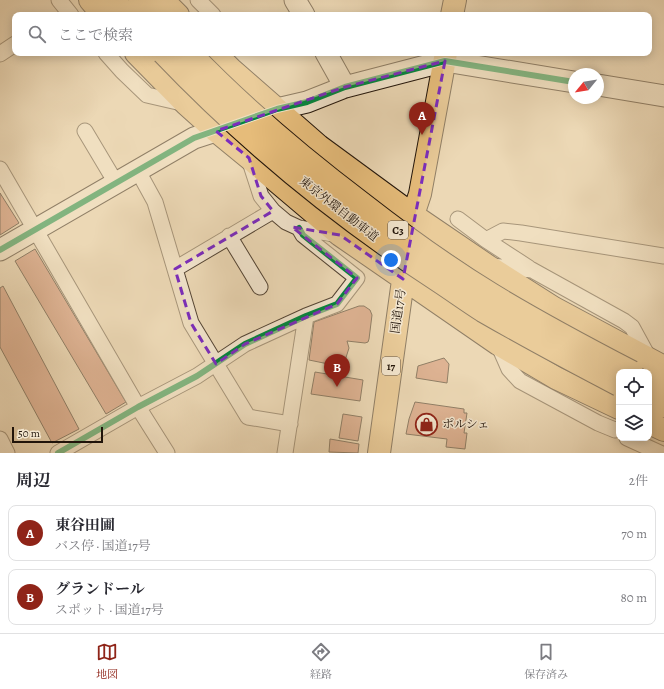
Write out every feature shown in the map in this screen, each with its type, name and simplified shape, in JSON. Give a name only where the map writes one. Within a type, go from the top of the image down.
[{"type":"highway","points":[[90,0],[100,12]]},
{"type":"highway","points":[[114,0],[125,12]]},
{"type":"highway","points":[[140,0],[150,12]]},
{"type":"highway","points":[[163,0],[175,12]]},
{"type":"highway","points":[[453,12],[455,0]]},
{"type":"highway","points":[[139,56],[186,104],[216,131],[340,235],[498,344],[556,378],[616,407]]},
{"type":"highway","name":"東京外環自動車道","points":[[166,56],[210,100],[261,147],[363,229],[417,267],[483,310],[559,354],[616,383]]},
{"type":"highway","name":"東京外環自動車道","points":[[193,56],[230,93],[278,137],[323,174],[426,251],[498,298],[566,337],[626,369]]},
{"type":"highway","points":[[221,56],[231,61],[277,109],[319,146],[413,215],[488,266],[654,370],[664,387]]},
{"type":"highway","name":"国道17号","points":[[379,453],[413,215],[420,194],[446,57]]},
{"type":"highway","points":[[652,401],[664,406]]},
{"type":"street","points":[[198,0],[209,12]]},
{"type":"street","points":[[295,0],[302,12]]},
{"type":"street","points":[[0,54],[12,46]]},
{"type":"street","points":[[109,56],[147,95],[186,104]]},
{"type":"street","points":[[328,56],[345,87]]},
{"type":"street","points":[[0,250],[194,138],[277,109],[307,102],[345,87],[446,57],[568,81]]},
{"type":"street","points":[[604,86],[664,96]]},
{"type":"street","points":[[85,131],[116,183]]},
{"type":"street","points":[[249,158],[262,196],[273,211],[286,222],[299,228],[340,235]]},
{"type":"street","points":[[0,169],[138,408],[167,453]]},
{"type":"street","points":[[138,171],[154,202],[191,323],[248,417],[290,424]]},
{"type":"street","points":[[175,269],[273,211]]},
{"type":"street","points":[[458,218],[486,240],[532,270],[632,327],[654,370]]},
{"type":"street","points":[[58,453],[82,447],[138,408],[197,376],[245,344],[306,316],[338,304],[357,278],[303,235],[299,228]]},
{"type":"street","points":[[486,240],[503,230],[664,256]]},
{"type":"street","points":[[229,236],[260,287]]},
{"type":"street","points":[[488,266],[532,270]]},
{"type":"street","points":[[286,453],[306,316]]},
{"type":"street","points":[[498,344],[509,369],[520,381],[616,430]]},
{"type":"street","points":[[0,440],[7,453]]},
{"type":"street","points":[[634,441],[660,453]]},
{"type":"highlighted area","points":[[445,61],[403,279],[340,235],[292,227],[357,278],[337,304],[245,344],[216,364],[191,323],[175,269],[273,211],[261,196],[249,158],[216,131],[345,87]]},
{"type":"building","points":[[0,193],[19,223],[0,235]]},
{"type":"building","points":[[35,249],[126,402],[106,414],[15,261]]},
{"type":"building","points":[[3,286],[79,429],[52,443],[0,347],[0,288]]},
{"type":"building","points":[[359,306],[364,306],[370,310],[372,315],[368,342],[347,341],[349,348],[343,367],[309,360],[314,322]]},
{"type":"building","points":[[444,358],[449,364],[447,383],[416,378],[418,366]]},
{"type":"building","points":[[315,372],[363,380],[360,401],[311,394]]},
{"type":"building","points":[[415,402],[464,409],[464,413],[467,413],[464,433],[467,433],[465,449],[446,447],[447,439],[406,434]]},
{"type":"building","points":[[343,414],[362,417],[358,441],[339,438]]},
{"type":"building","points":[[330,439],[359,444],[358,453],[329,452]]},
{"type":"cycle path","points":[[0,250],[194,138],[277,109],[307,102],[345,87],[445,61],[568,81]]},
{"type":"cycle path","points":[[58,453],[138,407],[197,376],[245,344],[306,316],[337,304],[357,278],[303,235],[299,228]]},
{"type":"place","name":"東谷田圃","points":[[422,135]]},
{"type":"place","name":"グランドール","points":[[337,387]]},
{"type":"place","name":"ポルシェ","points":[[426,424]]}]
